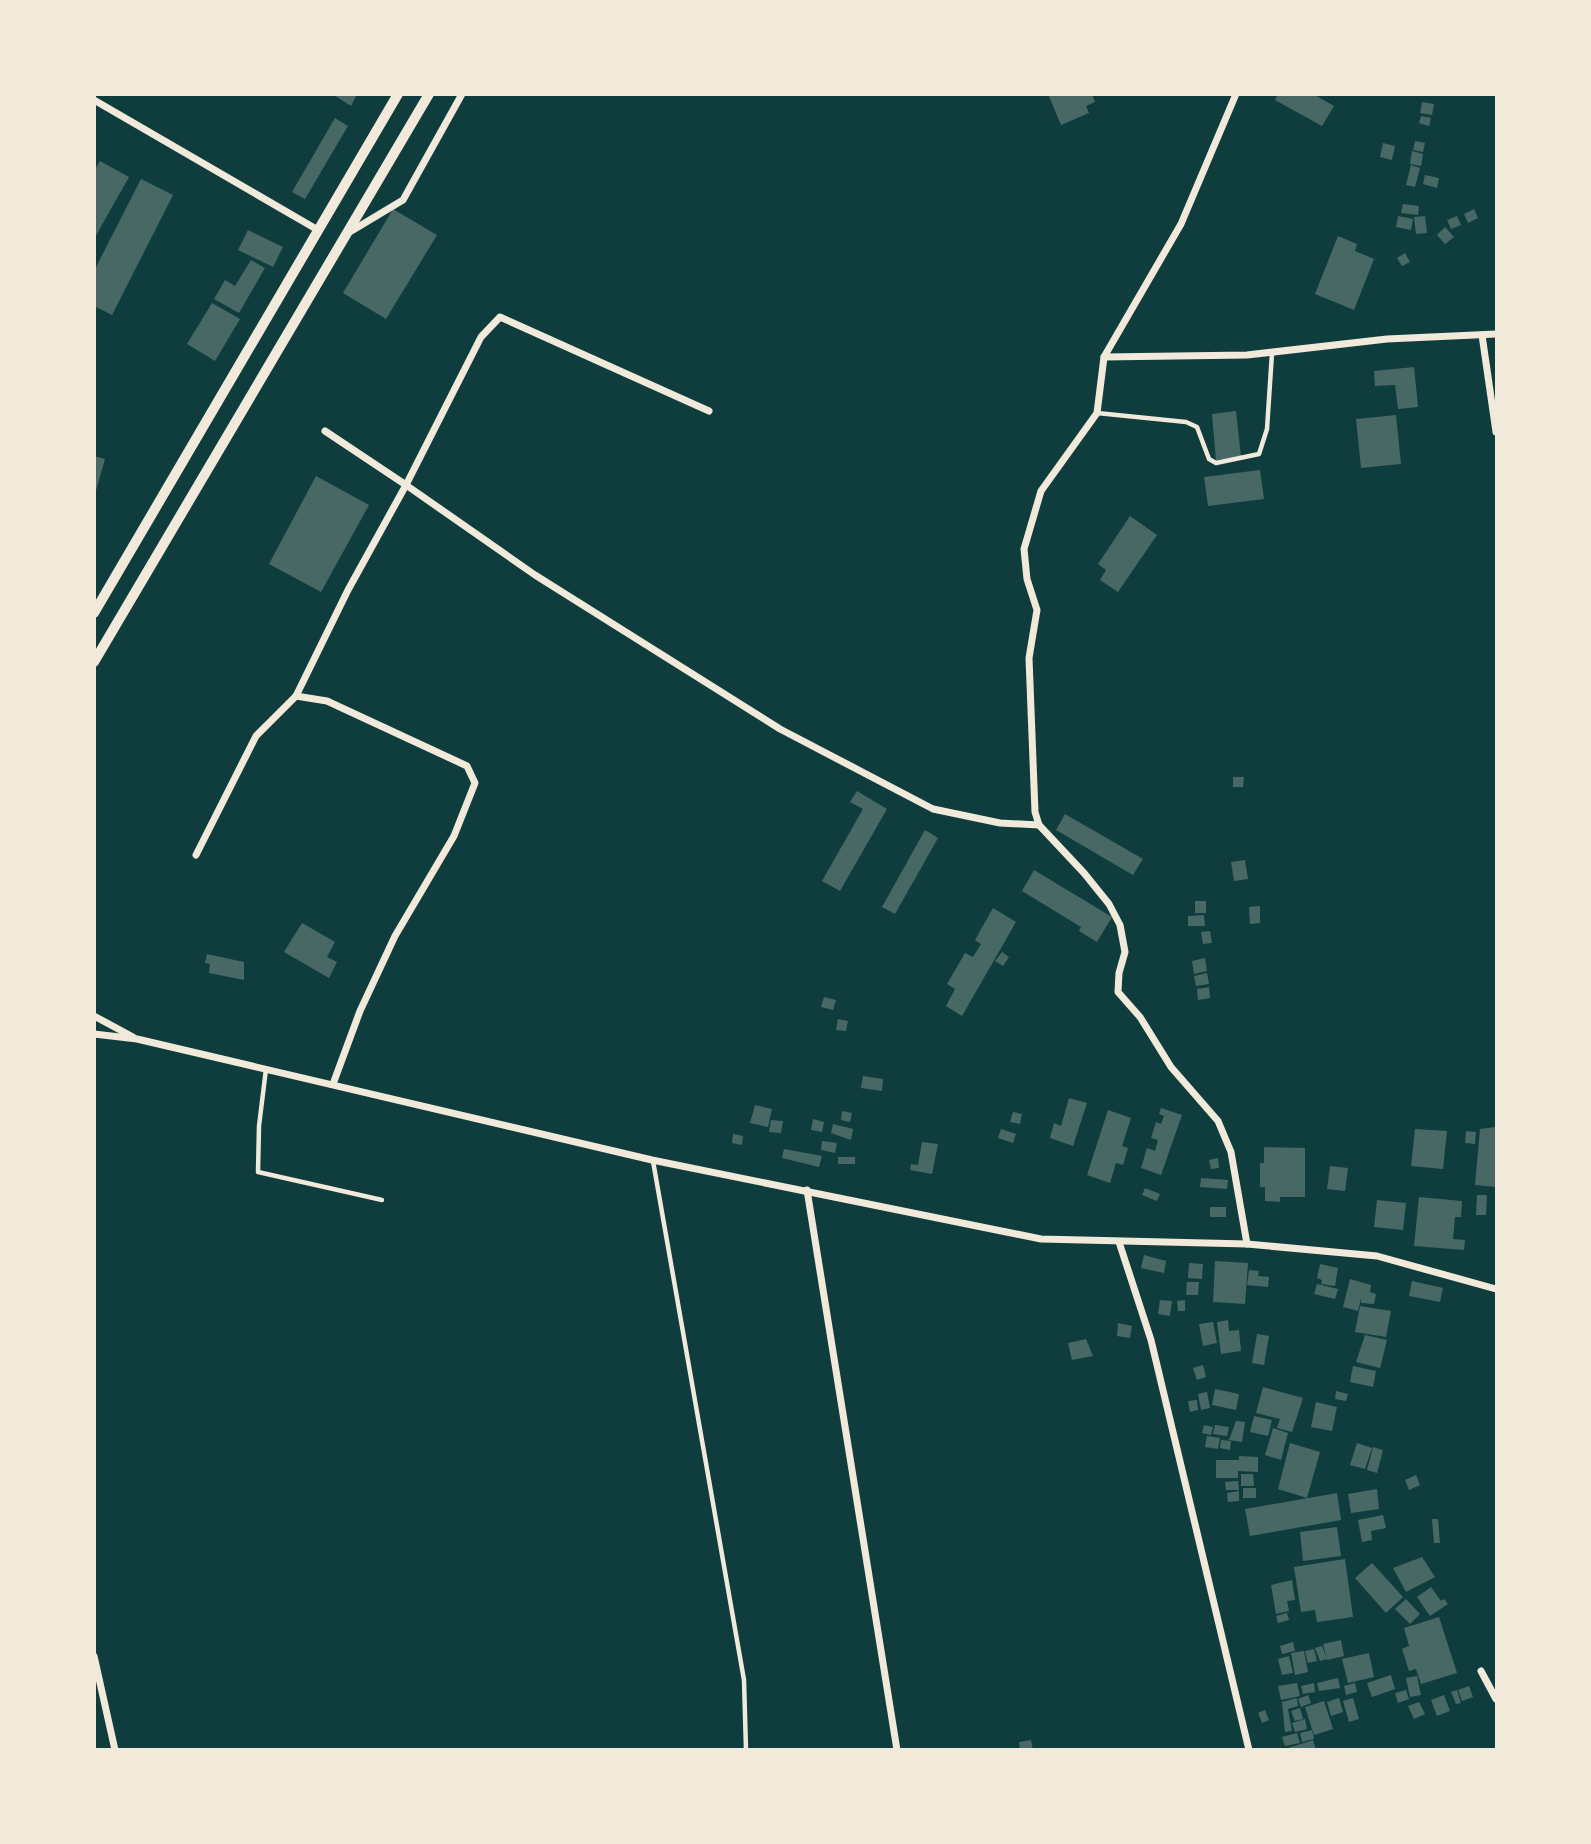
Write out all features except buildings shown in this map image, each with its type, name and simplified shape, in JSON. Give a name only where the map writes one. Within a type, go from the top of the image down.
[{"type":"street","points":[[94,613],[398,94]]},
{"type":"street","points":[[94,662],[429,94]]},
{"type":"street","points":[[348,234],[403,200],[462,94]]},
{"type":"street","points":[[1236,94],[1181,223],[1104,357],[1097,413],[1041,491],[1024,549],[1027,579],[1037,610],[1028,658],[1032,795],[1039,825],[1109,904],[1120,925],[1125,952],[1119,973],[1118,992],[1140,1017],[1171,1067],[1218,1121],[1231,1152],[1247,1244]]},
{"type":"street","points":[[94,100],[318,230]]},
{"type":"street","points":[[196,855],[256,736],[296,696],[348,590],[406,485],[481,337],[500,317],[709,411]]},
{"type":"street","points":[[1104,357],[1272,352],[1387,339],[1496,334]]},
{"type":"street","points":[[1482,335],[1496,432]]},
{"type":"street","points":[[325,431],[535,575],[780,729],[933,809],[1000,824],[1039,825]]},
{"type":"street","points":[[296,696],[327,701],[467,766],[475,783],[454,836],[395,936],[366,999],[334,1084]]},
{"type":"street","points":[[94,1016],[137,1039]]},
{"type":"street","points":[[94,1034],[137,1039],[266,1068],[653,1160],[1041,1238],[1247,1244],[1377,1256],[1496,1289]]},
{"type":"street","points":[[807,1190],[897,1749]]},
{"type":"street","points":[[1119,1241],[1151,1340],[1249,1749]]},
{"type":"street","points":[[94,1656],[115,1749]]},
{"type":"street","points":[[1481,1671],[1496,1699]]},
{"type":"lane","points":[[1097,413],[1186,422],[1197,427],[1209,459],[1216,463],[1259,454],[1267,429],[1272,352]]},
{"type":"lane","points":[[266,1068],[258,1126],[258,1172],[382,1200]]},
{"type":"lane","points":[[653,1160],[744,1680],[746,1749]]}]
